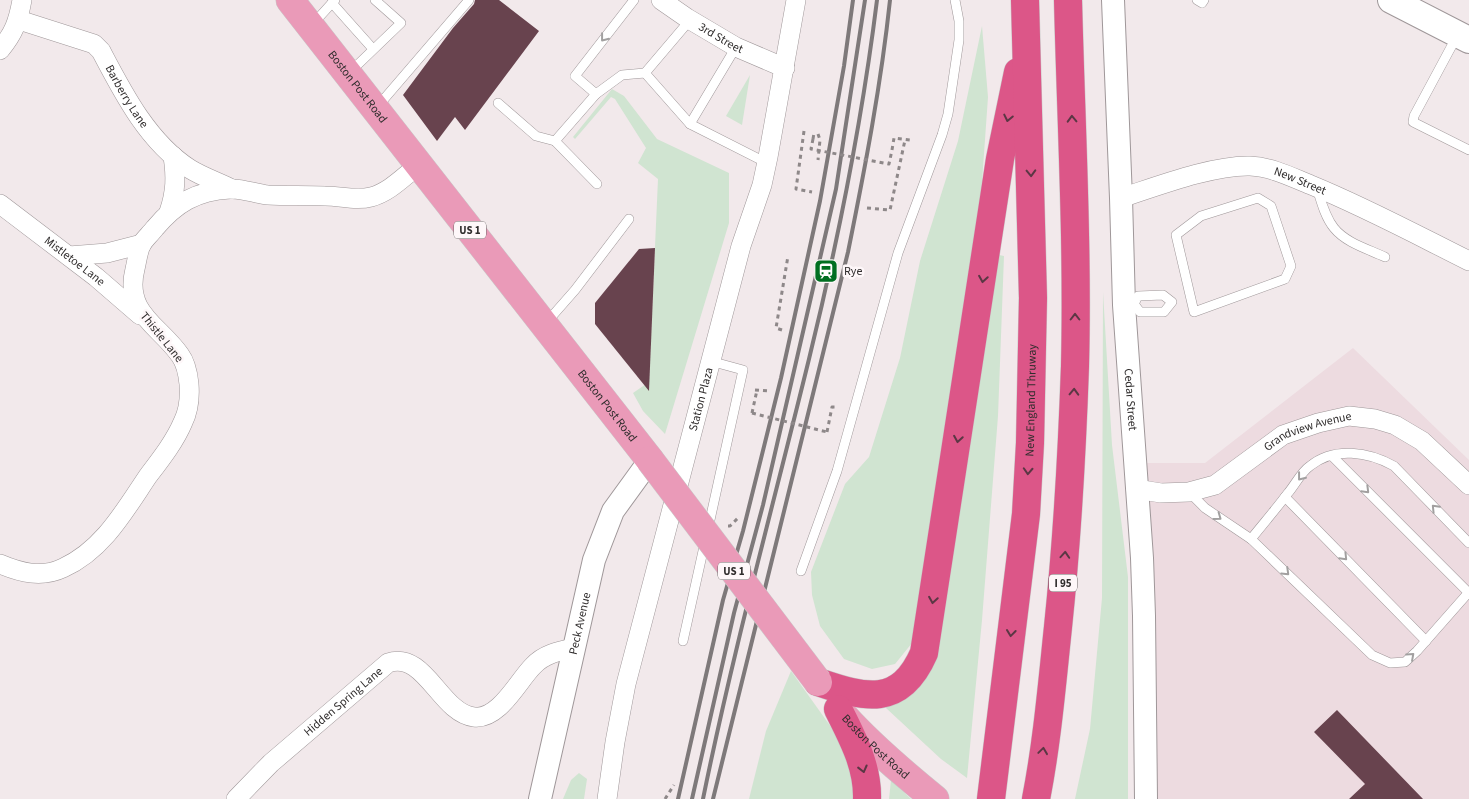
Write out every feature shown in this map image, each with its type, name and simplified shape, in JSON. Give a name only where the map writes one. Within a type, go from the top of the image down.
[{"type":"highway","name":"New England Thruway","points":[[991,793],[1026,514],[1030,443],[1033,280],[1025,0]]},
{"type":"highway","name":"I 95","points":[[1036,799],[1060,607],[1075,366],[1075,223],[1068,0]]},
{"type":"highway","points":[[818,682],[854,694],[879,695],[901,686],[918,667],[924,653],[1000,159],[1026,36]]},
{"type":"highway","points":[[838,709],[858,750],[864,769],[867,799]]},
{"type":"main road","name":"Boston Post Road","points":[[290,0],[650,460],[838,709],[874,747],[935,798]]},
{"type":"main road","points":[[1391,0],[1464,37]]},
{"type":"street","points":[[0,50],[11,36],[18,20],[22,0]]},
{"type":"street","name":"3rd Street","points":[[661,0],[690,20],[736,47],[785,68]]},
{"type":"street","name":"Station Plaza","points":[[607,799],[626,684],[741,246],[762,185],[796,0]]},
{"type":"street","name":"Cedar Street","points":[[1113,0],[1121,198],[1129,305],[1136,489],[1144,616],[1146,799]]},
{"type":"street","name":"Barberry Lane","points":[[18,20],[94,44],[101,51],[139,116],[173,156],[191,169],[232,188]]},
{"type":"street","points":[[169,212],[175,196],[176,176],[173,156]]},
{"type":"street","name":"Thistle Lane","points":[[0,564],[30,574],[47,573],[79,559],[110,531],[175,437],[184,420],[189,403],[187,369],[181,356],[147,321],[138,306],[133,292],[132,277],[142,244],[169,212],[184,201],[198,195],[232,188],[256,194],[327,196],[352,199],[370,197],[384,192],[419,165]]},
{"type":"street","name":"New Street","points":[[1121,198],[1174,181],[1225,168],[1250,166],[1270,169],[1316,188],[1469,260]]},
{"type":"street","name":"Mistletoe Lane","points":[[0,204],[117,294],[147,321]]},
{"type":"street","points":[[69,256],[108,253],[142,244]]},
{"type":"street","name":"Grandview Avenue","points":[[1136,489],[1161,493],[1189,492],[1215,485],[1283,435],[1318,423],[1349,416],[1375,419],[1395,425],[1422,441],[1469,485]]},
{"type":"street","name":"Peck Avenue","points":[[540,799],[594,560],[613,511],[650,460]]},
{"type":"street","name":"Hidden Spring Lane","points":[[236,799],[271,763],[388,663],[396,660],[415,667],[454,708],[464,715],[476,718],[490,713],[502,705],[533,665],[555,652],[574,648]]},
{"type":"lane","points":[[348,74],[400,23],[375,0]]},
{"type":"lane","points":[[376,110],[469,0]]},
{"type":"lane","points":[[596,94],[574,76],[634,0]]},
{"type":"lane","points":[[801,570],[837,471],[898,254],[948,114],[960,40],[955,0]]},
{"type":"lane","points":[[1197,0],[1202,3],[1204,0]]},
{"type":"lane","points":[[310,26],[334,2],[373,49]]},
{"type":"lane","points":[[555,141],[596,94],[622,75],[645,73],[690,20]]},
{"type":"lane","points":[[1464,37],[1414,116],[1413,122],[1469,150]]},
{"type":"lane","points":[[690,124],[736,47]]},
{"type":"lane","points":[[645,73],[690,124],[767,163]]},
{"type":"lane","points":[[498,104],[536,136],[555,141],[597,184]]},
{"type":"lane","points":[[1316,188],[1325,212],[1334,228],[1345,238],[1385,257]]},
{"type":"lane","points":[[1258,198],[1271,206],[1291,266],[1285,279],[1194,312],[1189,296],[1176,235],[1201,216],[1258,198]]},
{"type":"lane","points":[[544,325],[575,290],[629,219]]},
{"type":"lane","points":[[1172,302],[1162,295],[1138,296],[1129,305],[1140,312],[1164,312],[1172,302],[1189,296]]},
{"type":"lane","points":[[683,641],[743,370],[710,361]]},
{"type":"lane","points":[[1251,539],[1309,466],[1326,456],[1349,453],[1367,454],[1394,466],[1469,543]]},
{"type":"lane","points":[[1189,492],[1205,508],[1251,539],[1372,655],[1390,663],[1405,662],[1469,593],[1332,456]]},
{"type":"lane","points":[[1285,497],[1426,641]]},
{"type":"path","points":[[804,131],[796,189],[812,192]]},
{"type":"path","points":[[818,160],[820,140],[816,134],[810,148],[889,164],[894,138],[910,140]]},
{"type":"path","points":[[867,208],[890,210],[905,140]]},
{"type":"path","points":[[782,330],[776,328],[788,256]]},
{"type":"path","points":[[769,391],[757,390],[752,413],[826,432],[832,407],[837,407]]},
{"type":"path","points":[[730,526],[739,518]]},
{"type":"path","points":[[665,799],[674,784]]},
{"type":"shaded area","points":[[1353,348],[1469,460],[1469,799],[1153,799],[1143,463],[1205,463]]},
{"type":"green space","points":[[982,26],[988,97],[982,182],[970,297],[912,643],[895,664],[872,669],[844,659],[820,626],[812,595],[811,572],[845,484],[869,457],[900,358],[920,261],[958,141]]},
{"type":"green space","points":[[750,75],[742,125],[726,116]]},
{"type":"green space","points":[[612,89],[624,96],[657,139],[729,173],[729,223],[665,434],[643,411],[633,393],[649,382],[658,179],[638,163],[646,148],[615,99],[611,97],[575,139],[573,137]]},
{"type":"green space","points":[[999,255],[1004,256],[998,416],[967,778],[941,759],[886,708],[884,701],[925,677],[938,655]]},
{"type":"green space","points":[[1103,292],[1112,445],[1128,577],[1128,799],[1075,799],[1090,729],[1102,598]]},
{"type":"green space","points":[[791,671],[856,762],[859,799],[749,799],[766,731]]},
{"type":"green space","points":[[579,773],[587,779],[584,799],[563,799],[571,780]]},
{"type":"green space","points":[[891,780],[911,799],[889,799]]},
{"type":"building","points":[[475,0],[499,0],[539,31],[465,130],[455,117],[437,141],[403,95],[453,28],[474,4]]},
{"type":"building","points":[[655,248],[649,391],[595,324],[595,303],[639,249]]},
{"type":"building","points":[[1337,710],[1423,799],[1349,799],[1365,784],[1314,732]]},
{"type":"railway","points":[[678,799],[723,600],[743,531],[781,378],[820,201],[844,66],[853,0]]},
{"type":"railway","points":[[692,799],[734,613],[763,505],[836,189],[865,0]]},
{"type":"railway","points":[[703,799],[740,634],[830,270],[857,136],[877,0]]},
{"type":"railway","points":[[713,799],[848,252],[872,126],[890,0]]},
{"type":"place","name":"Rye","points":[[826,271]]}]
